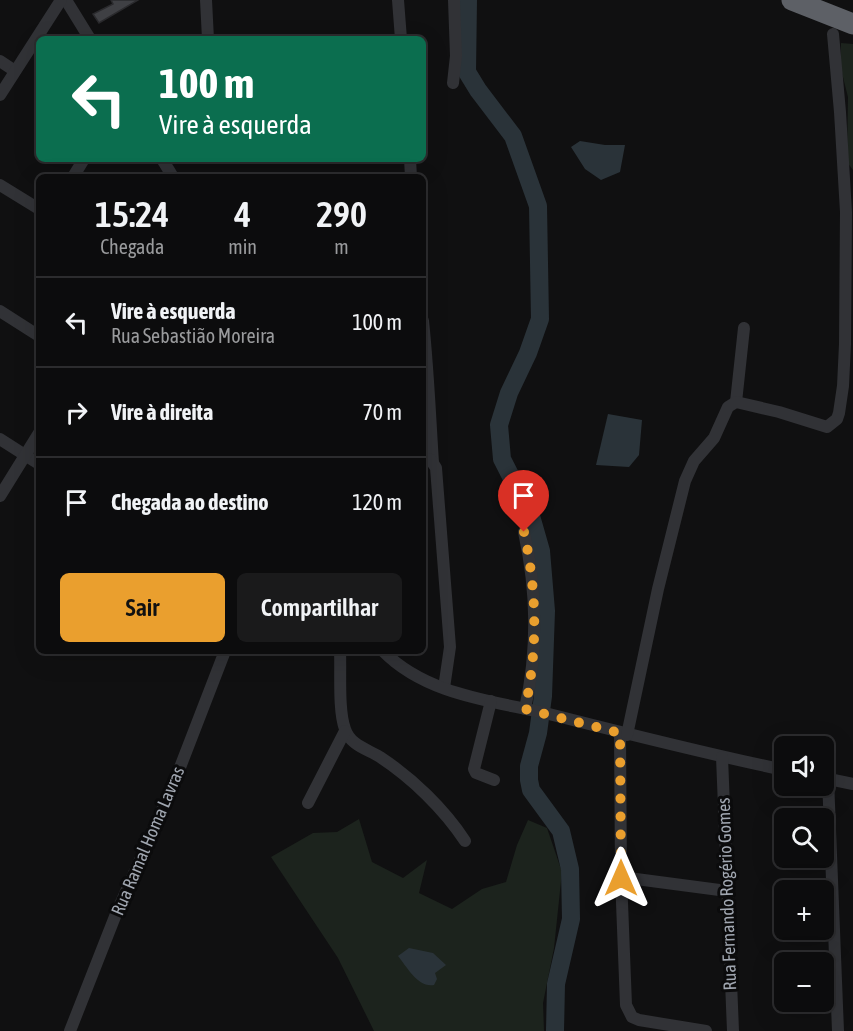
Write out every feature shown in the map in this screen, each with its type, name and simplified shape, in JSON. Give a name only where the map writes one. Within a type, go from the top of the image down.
[{"type":"highway","points":[[793,0],[853,25]]},
{"type":"highway","points":[[793,0],[825,17],[831,23],[832,34]]},
{"type":"highway","points":[[830,0],[853,13]]},
{"type":"highway","points":[[832,34],[841,24],[853,25]]},
{"type":"street","points":[[38,36],[61,0]]},
{"type":"street","points":[[66,0],[88,36]]},
{"type":"street","points":[[206,0],[208,36]]},
{"type":"street","points":[[398,0],[401,36]]},
{"type":"street","points":[[453,83],[456,56],[454,0]]},
{"type":"street","points":[[706,1031],[639,1020],[632,1017],[628,1011],[621,878],[624,734],[685,481],[694,461],[714,438],[728,407],[736,402],[797,417],[822,427],[833,424],[839,413],[845,344],[846,212],[840,111],[832,34]]},
{"type":"street","points":[[0,95],[36,39]]},
{"type":"street","points":[[0,61],[15,71]]},
{"type":"street","points":[[0,185],[36,207]]},
{"type":"street","points":[[0,311],[36,334]]},
{"type":"street","points":[[736,402],[744,328]]},
{"type":"street","points":[[426,348],[429,375],[426,386]]},
{"type":"street","points":[[426,425],[427,460],[436,468],[450,647],[444,688]]},
{"type":"street","points":[[0,496],[36,438]]},
{"type":"street","points":[[0,439],[36,462]]},
{"type":"street","points":[[524,532],[531,571],[534,624],[531,710]]},
{"type":"street","name":"Rua Ramal Homa Lavras","points":[[70,1031],[116,914],[174,783],[224,654]]},
{"type":"street","points":[[308,803],[345,731],[341,699],[340,654]]},
{"type":"street","points":[[386,654],[402,668],[422,680],[444,688],[624,734],[774,768]]},
{"type":"street","points":[[491,701],[474,769],[477,773],[494,780]]},
{"type":"street","points":[[345,731],[359,746],[399,771],[441,812],[465,841]]},
{"type":"street","name":"Rua Fernando Rogério Gomes","points":[[722,757],[733,1031]]},
{"type":"street","points":[[834,780],[853,784]]},
{"type":"street","points":[[827,796],[838,1031]]},
{"type":"street","points":[[621,878],[727,891]]},
{"type":"shaded area","points":[[841,43],[853,44],[853,170],[847,162],[848,97],[841,69]]},
{"type":"shaded area","points":[[580,141],[625,145],[620,172],[601,180],[585,169],[571,147]]},
{"type":"shaded area","points":[[608,414],[642,420],[639,455],[629,467],[596,465]]},
{"type":"shaded area","points":[[359,819],[372,862],[403,878],[427,860],[419,893],[452,909],[482,889],[506,882],[517,845],[528,820],[547,828],[562,872],[554,948],[543,1003],[544,1031],[374,1031],[338,958],[271,857],[313,833],[337,832]]},
{"type":"shaded area","points":[[409,948],[433,953],[446,965],[435,973],[437,979],[434,985],[418,980],[398,956]]},
{"type":"building","points":[[111,0],[138,0],[99,23],[93,14],[113,4]]},
{"type":"waterway","points":[[468,0],[467,72],[513,136],[538,206],[540,319],[528,353],[509,393],[499,425],[502,459],[531,516],[541,551],[546,611],[543,696],[538,733],[529,766],[529,780],[531,790],[561,831],[570,869],[571,919],[556,984],[555,1031]]},
{"type":"route","points":[[524,532],[531,571],[534,624],[533,674],[525,709],[620,733],[621,878]]}]
